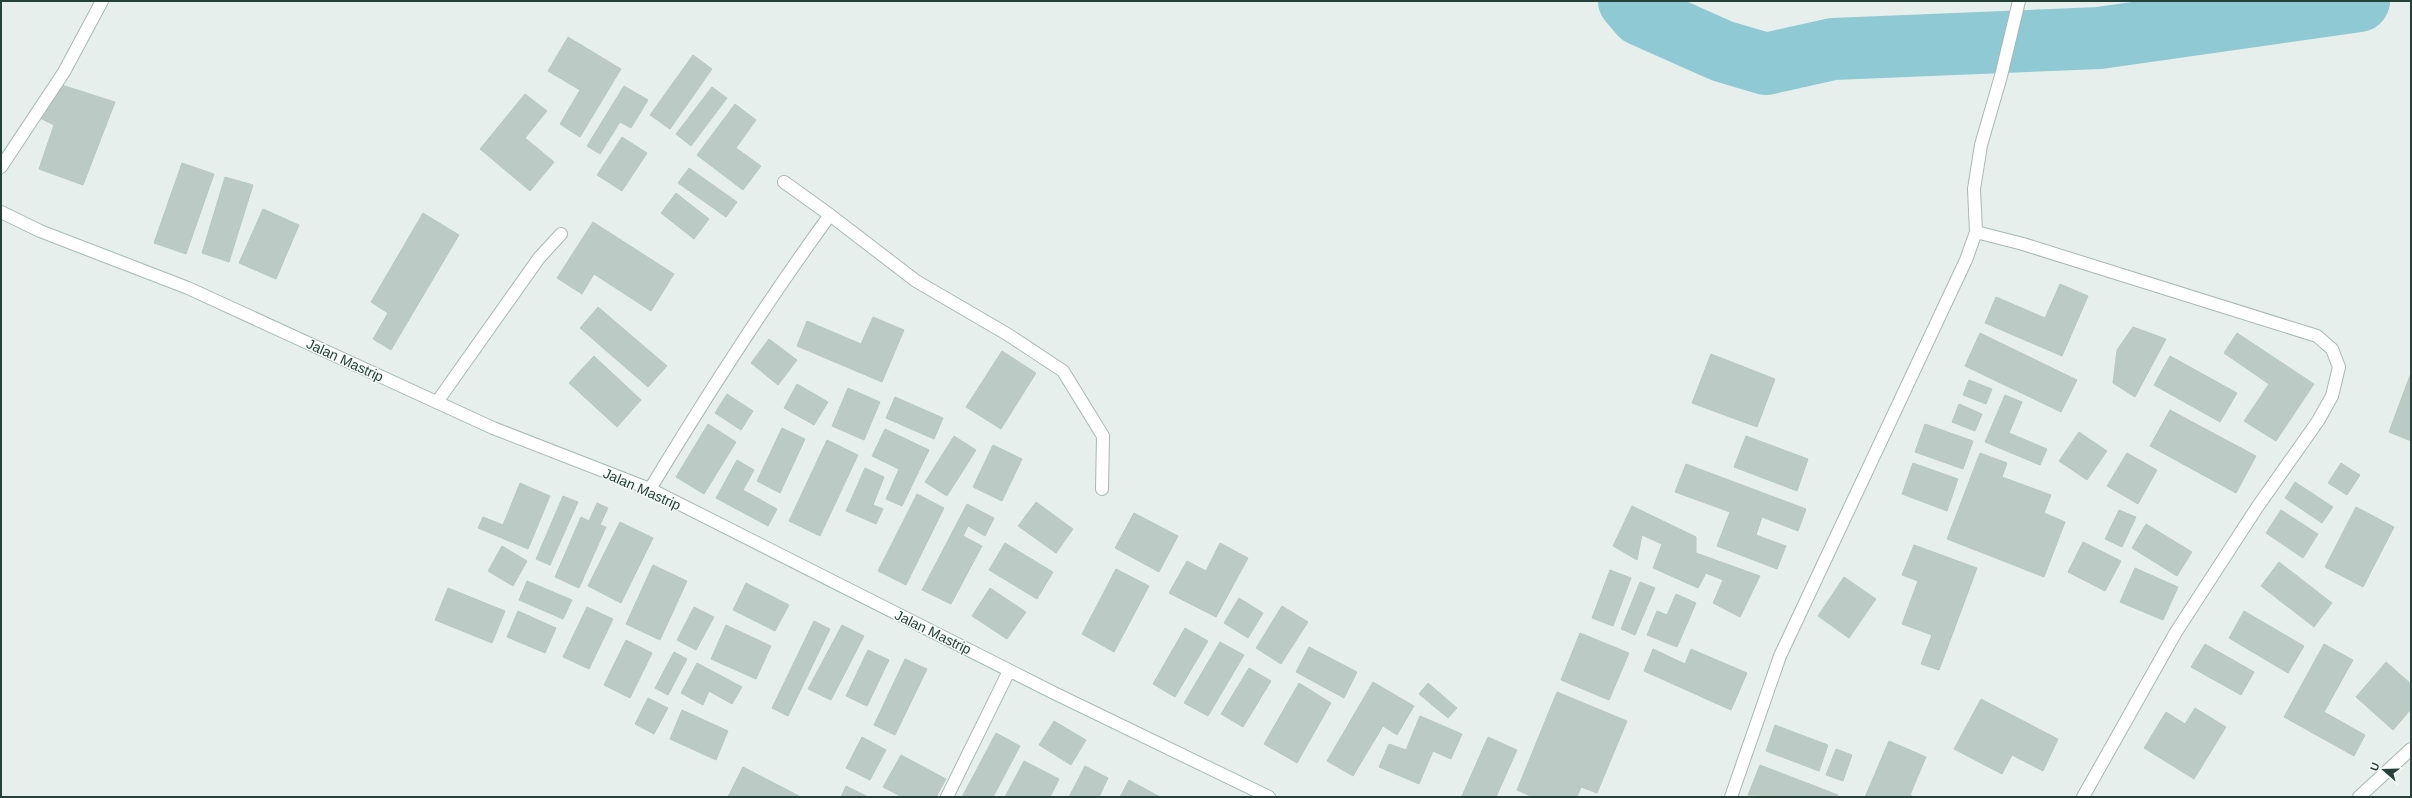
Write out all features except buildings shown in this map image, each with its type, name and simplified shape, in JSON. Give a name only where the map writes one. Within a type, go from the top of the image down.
[{"type":"street","points":[[1,167],[64,72],[102,1]]},
{"type":"street","points":[[1731,797],[1780,656],[1966,260],[1976,232],[1974,189],[1980,152],[2001,76],[2019,1]]},
{"type":"street","points":[[784,182],[916,281],[1007,334],[1063,371],[1103,436],[1102,489]]},
{"type":"street","name":"Jalan Mastrip","points":[[1,212],[40,232],[188,288],[493,428],[650,490],[1009,671],[1270,797]]},
{"type":"street","points":[[650,490],[713,385],[794,264],[830,216]]},
{"type":"street","points":[[1976,232],[2023,244],[2317,336],[2332,349],[2339,367],[2332,396],[2318,421],[2258,506],[2176,632],[2083,797]]},
{"type":"street","points":[[437,402],[539,258],[560,234]]},
{"type":"street","points":[[947,797],[1009,671]]},
{"type":"street","points":[[2359,797],[2411,749]]},
{"type":"waterway","points":[[1629,1],[1641,15],[1722,51],[1766,64],[1833,49],[2099,38],[2359,1]]}]
